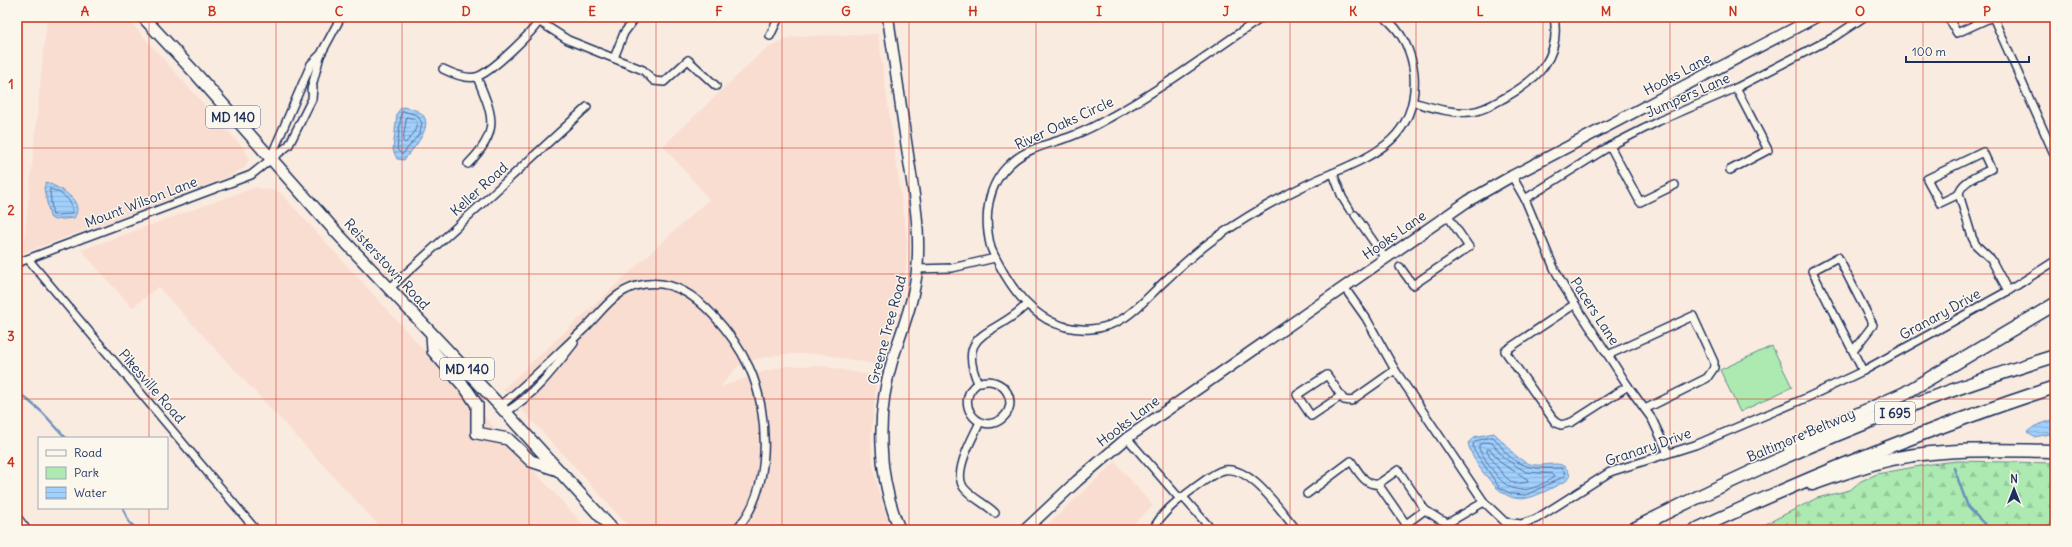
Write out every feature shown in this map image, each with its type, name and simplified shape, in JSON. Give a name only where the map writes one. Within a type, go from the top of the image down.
[{"type":"highway","points":[[1737,478],[1827,428],[1905,393],[2055,304]]},
{"type":"highway","name":"Baltimore Beltway","points":[[1632,530],[1737,478],[1917,404],[2009,370],[2055,356]]},
{"type":"highway","name":"I 695","points":[[1695,530],[1835,467],[1929,430],[2055,387]]},
{"type":"highway","points":[[1750,504],[1895,458],[1947,451],[2055,451]]},
{"type":"main road","name":"Reisterstown Road","points":[[143,17],[389,289],[504,409],[613,530]]},
{"type":"main road","points":[[432,334],[433,351],[467,390],[477,405],[477,433],[508,439],[531,461],[560,471]]},
{"type":"street","points":[[270,159],[311,64],[320,54],[341,17]]},
{"type":"street","points":[[614,58],[624,33],[636,17]]},
{"type":"street","points":[[770,36],[779,17]]},
{"type":"street","name":"Greene Tree Road","points":[[888,17],[916,213],[918,240],[917,269],[911,307],[889,374],[882,415],[882,453],[885,477],[889,500],[900,530]]},
{"type":"street","name":"River Oaks Circle","points":[[1263,17],[1111,117],[1072,136],[1032,150],[1011,162],[1004,170],[993,189],[988,208],[987,229],[995,258],[1026,305],[1046,318],[1068,327],[1084,329],[1113,325],[1135,312],[1166,280],[1215,238],[1288,194],[1364,160],[1388,144],[1401,128],[1413,102],[1414,85],[1410,54],[1401,35],[1384,17]]},
{"type":"street","points":[[1413,102],[1445,110],[1471,112],[1488,107],[1523,87],[1542,70],[1551,53],[1556,32],[1554,17]]},
{"type":"street","name":"Hooks Lane","points":[[1025,530],[1077,481],[1127,438],[1447,215],[1512,176],[1816,17]]},
{"type":"street","name":"Jumpers Lane","points":[[1525,199],[1610,146],[1660,121],[1736,88],[1834,37],[1864,17]]},
{"type":"street","points":[[1948,17],[1957,33],[1993,17],[2054,152]]},
{"type":"street","points":[[443,69],[464,76],[478,77],[516,49],[541,19],[568,40],[587,49],[614,58],[642,70],[654,81],[664,82],[669,79],[688,60],[716,86]]},
{"type":"street","points":[[289,145],[312,99],[320,54]]},
{"type":"street","points":[[468,164],[487,141],[491,127],[490,110],[478,77]]},
{"type":"street","points":[[289,145],[313,87]]},
{"type":"street","points":[[1730,170],[1768,150],[1736,88]]},
{"type":"street","name":"Keller Road","points":[[389,289],[587,107]]},
{"type":"street","name":"Mount Wilson Lane","points":[[17,263],[251,175],[289,145]]},
{"type":"street","points":[[1610,146],[1640,202],[1675,185]]},
{"type":"street","points":[[1959,194],[1940,203],[1927,179],[1982,152],[1991,169],[1965,184],[1961,188],[1959,194],[1972,237],[1976,245],[1991,259],[2008,291]]},
{"type":"street","points":[[1333,174],[1342,197],[1385,258]]},
{"type":"street","name":"Pacers Lane","points":[[1512,176],[1525,199],[1554,268],[1575,304],[1628,386],[1652,419],[1668,453]]},
{"type":"street","points":[[1400,267],[1413,285],[1469,247],[1447,215]]},
{"type":"street","points":[[1853,351],[1873,325],[1838,257],[1812,271],[1863,371]]},
{"type":"street","points":[[917,269],[952,268],[995,258]]},
{"type":"street","name":"Pikesville Road","points":[[28,259],[256,530]]},
{"type":"street","name":"Granary Drive","points":[[1344,286],[1366,318],[1395,370],[1484,502],[1505,522],[1516,524],[1528,523],[1610,472],[1739,427],[1863,371],[2008,291],[2055,261]]},
{"type":"street","points":[[504,409],[614,297],[622,292],[646,284],[663,284],[678,288],[700,300],[732,338],[750,368],[759,398],[764,434],[762,473],[758,495],[750,512],[735,530]]},
{"type":"street","points":[[1575,304],[1505,351],[1555,422],[1561,425],[1572,422],[1628,386]]},
{"type":"street","points":[[978,384],[971,364],[970,356],[974,344],[981,336],[1006,322],[1026,305]]},
{"type":"street","points":[[1608,355],[1693,316],[1714,362],[1711,374],[1707,378],[1645,409]]},
{"type":"street","points":[[504,409],[538,388],[584,328]]},
{"type":"street","points":[[1341,396],[1311,416],[1297,395],[1327,375],[1341,396],[1347,401],[1350,401],[1395,370]]},
{"type":"street","points":[[986,381],[998,383],[1008,392],[1010,401],[1008,411],[1000,420],[988,423],[980,422],[970,413],[967,404],[970,391],[978,384],[986,381]]},
{"type":"street","points":[[980,422],[961,467],[960,482],[968,492],[995,513]]},
{"type":"street","points":[[1127,438],[1212,530]]},
{"type":"street","points":[[1307,494],[1351,461],[1365,480],[1373,484],[1378,484],[1398,470],[1426,510],[1434,517],[1448,522],[1484,502]]},
{"type":"street","points":[[1153,530],[1157,522],[1181,498],[1217,473],[1224,470],[1238,471],[1254,480],[1297,530]]},
{"type":"street","points":[[1378,484],[1406,524],[1426,510]]},
{"type":"street","points":[[17,517],[28,530]]},
{"type":"shaded area","points":[[47,17],[126,17],[245,150],[249,159],[245,168],[223,179],[23,253]]},
{"type":"shaded area","points":[[878,34],[907,239],[906,267],[900,303],[881,361],[878,364],[873,364],[822,354],[784,354],[757,359],[738,366],[720,387],[765,371],[786,366],[822,366],[871,375],[875,378],[876,386],[871,438],[872,457],[878,490],[891,530],[632,530],[503,389],[709,199],[663,146],[764,50],[788,38],[802,36]]},
{"type":"shaded area","points":[[256,187],[280,192],[588,530],[383,530],[158,287],[132,308],[81,250]]},
{"type":"shaded area","points":[[1115,462],[1153,506],[1134,523],[1140,530],[1042,530]]},
{"type":"green space","points":[[1772,346],[1792,387],[1740,412],[1720,370]]},
{"type":"green space","points":[[1957,461],[2055,463],[2055,530],[1754,530],[1817,498],[1850,490],[1861,481],[1877,474],[1931,464]]},
{"type":"water","points":[[402,107],[415,110],[422,115],[426,121],[422,136],[404,160],[397,159],[393,150],[397,113]]},
{"type":"water","points":[[46,182],[64,191],[74,200],[77,206],[77,212],[74,218],[54,220],[50,217],[44,188]]},
{"type":"water","points":[[2055,419],[2055,433],[2034,437],[2027,432],[2035,426]]},
{"type":"water","points":[[1494,433],[1515,455],[1524,462],[1536,465],[1559,464],[1567,470],[1570,476],[1566,481],[1533,496],[1515,498],[1506,495],[1497,488],[1481,469],[1473,456],[1468,443],[1474,437]]},
{"type":"waterway","points":[[17,391],[42,412],[65,437]]},
{"type":"waterway","points":[[1954,468],[1968,507],[1990,530]]},
{"type":"waterway","points":[[123,509],[129,522],[137,530]]}]
